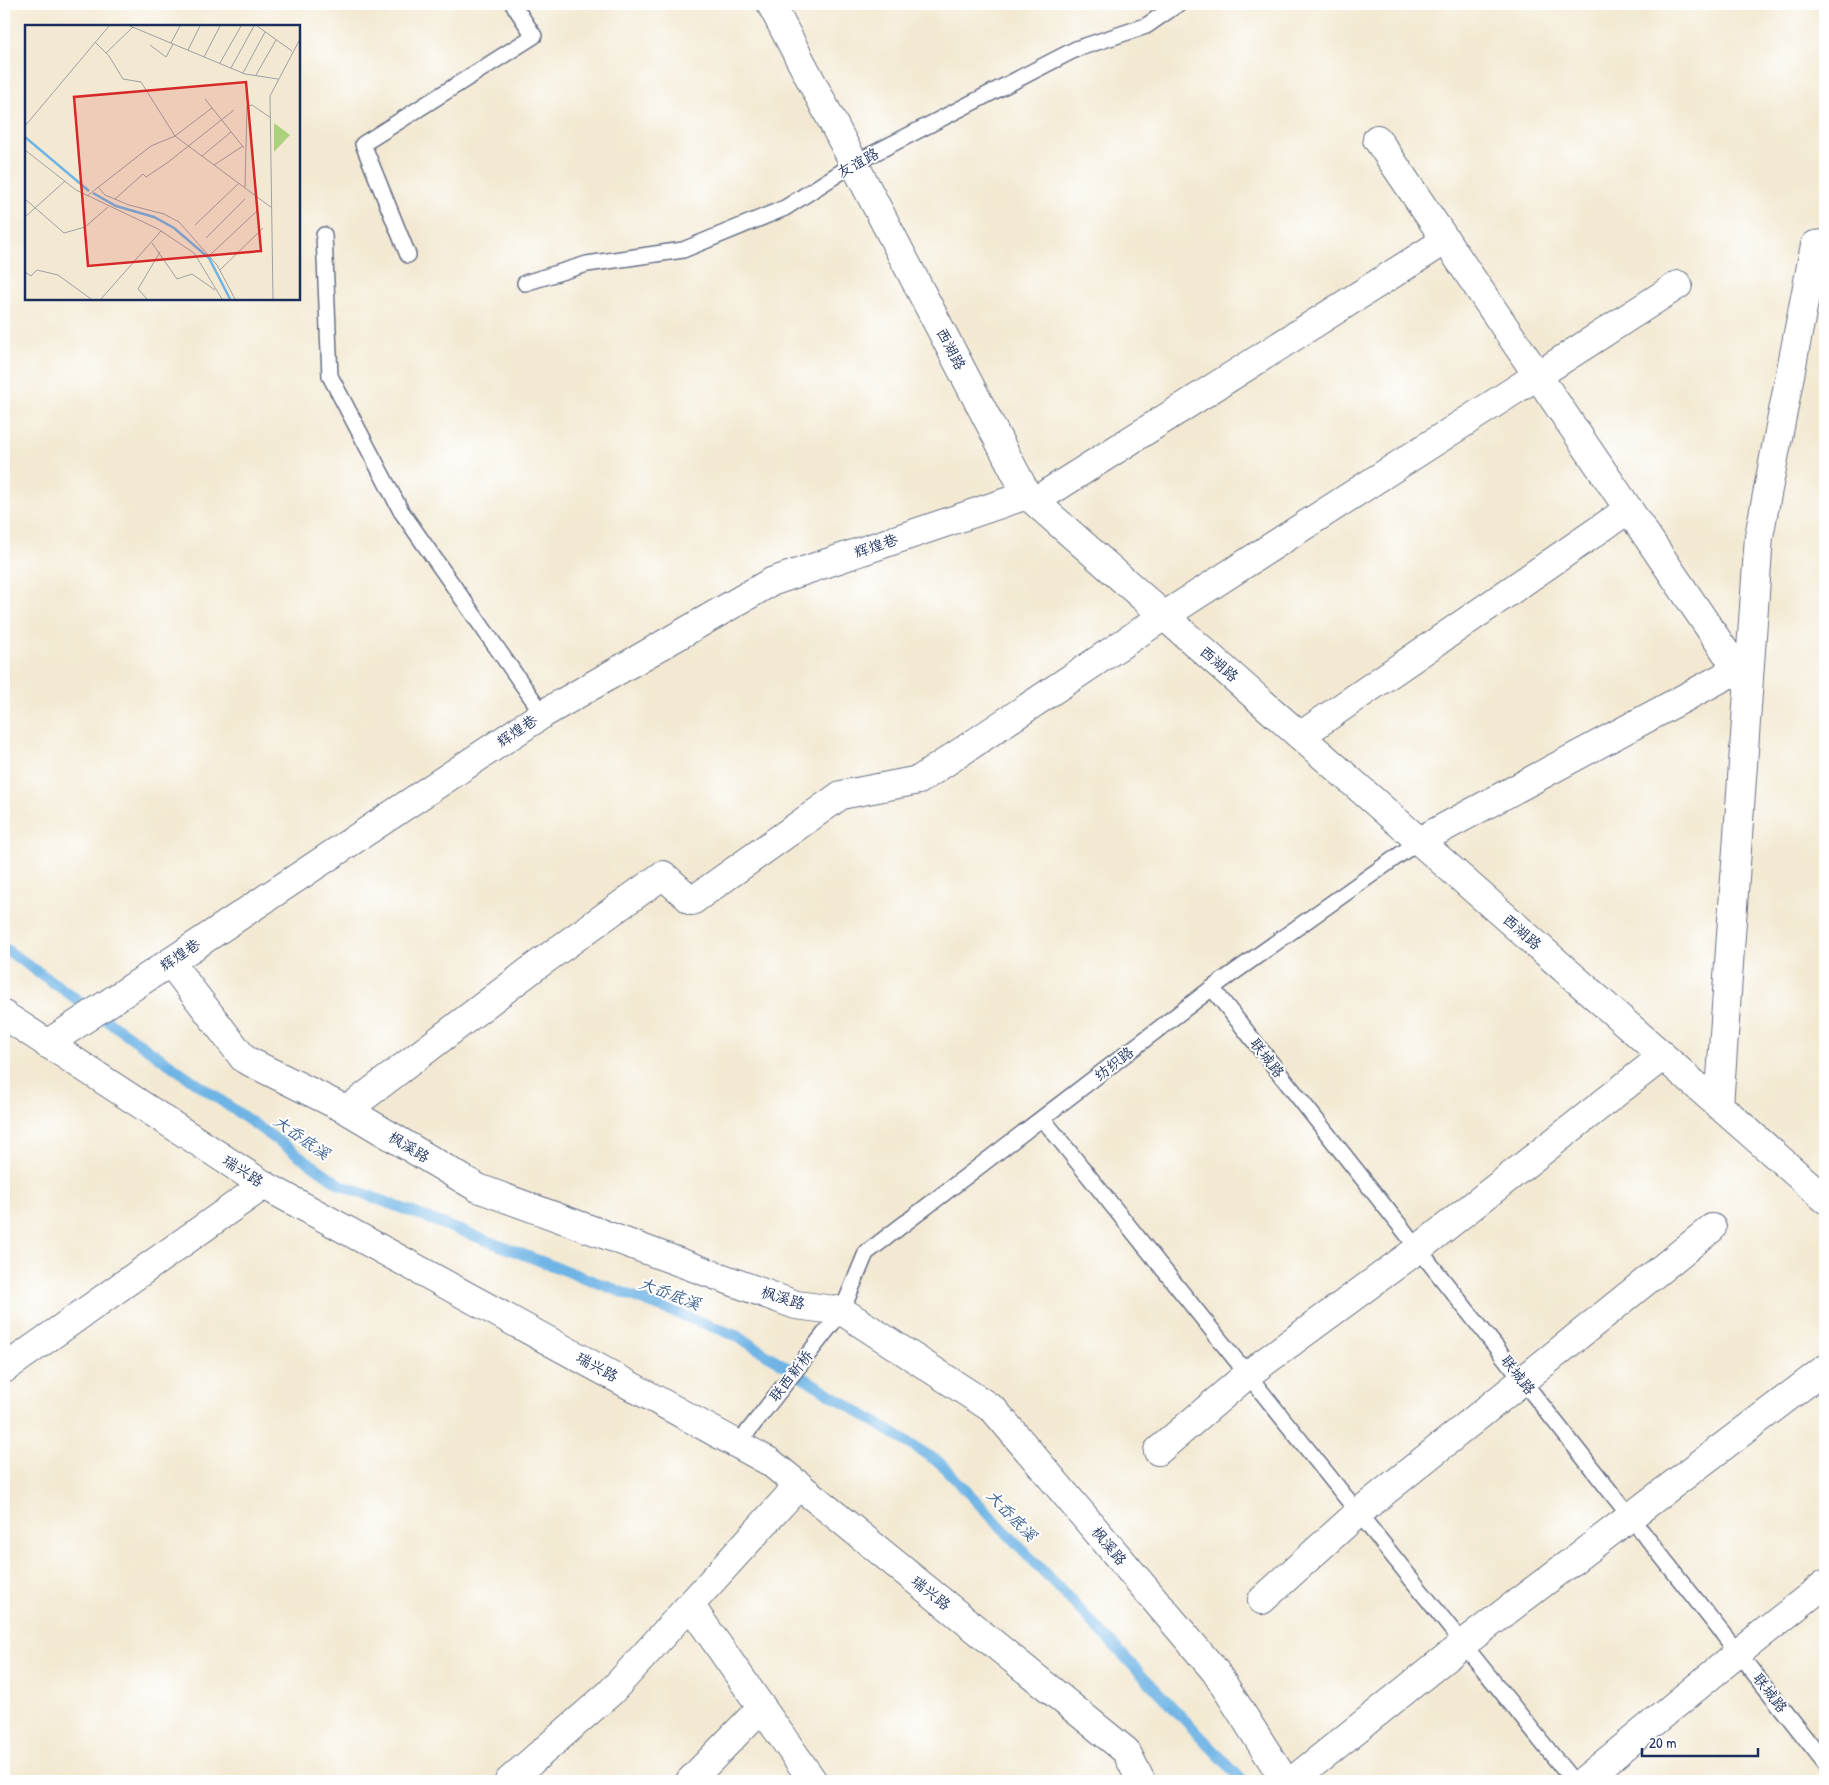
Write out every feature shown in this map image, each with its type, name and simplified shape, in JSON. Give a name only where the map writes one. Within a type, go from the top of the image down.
[{"type":"street","name":"西湖路","points":[[772,4],[1031,498],[1825,1199]]},
{"type":"street","points":[[1377,139],[1743,677]]},
{"type":"street","name":"辉煌巷","points":[[48,1044],[543,714],[771,582],[1031,498],[1446,240]]},
{"type":"street","points":[[1719,1106],[1743,677],[1759,536],[1815,245],[1825,244]]},
{"type":"street","points":[[347,1110],[536,966],[663,875],[692,901],[841,794],[919,780],[1164,616],[1678,284]]},
{"type":"street","points":[[1300,736],[1629,509]]},
{"type":"street","points":[[1419,841],[1743,677]]},
{"type":"street","name":"枫溪路","points":[[170,962],[244,1059],[347,1110],[478,1188],[796,1305],[841,1312],[994,1410],[1215,1670],[1284,1781]]},
{"type":"street","name":"瑞兴路","points":[[4,1015],[264,1185],[741,1441],[799,1485],[1126,1751],[1141,1781]]},
{"type":"street","points":[[1158,1451],[1247,1375],[1418,1249],[1663,1056]]},
{"type":"street","points":[[4,1369],[264,1185]]},
{"type":"street","points":[[1262,1600],[1358,1513],[1712,1228]]},
{"type":"street","points":[[1292,1781],[1463,1644],[1825,1369]]},
{"type":"street","points":[[509,1781],[610,1693],[799,1485]]},
{"type":"street","points":[[1583,1781],[1825,1584]]},
{"type":"street","points":[[690,1604],[814,1781]]},
{"type":"street","points":[[690,1781],[762,1707]]},
{"type":"lane","points":[[408,255],[363,144],[534,36],[513,4]]},
{"type":"lane","name":"友谊路","points":[[525,283],[587,264],[683,250],[785,208],[855,163],[1076,50],[1146,26],[1178,4]]},
{"type":"lane","points":[[324,235],[330,376],[401,511],[543,714]]},
{"type":"lane","name":"纺织路","points":[[841,1312],[866,1253],[1212,988],[1419,841]]},
{"type":"lane","name":"联城路","points":[[1212,988],[1825,1763]]},
{"type":"lane","points":[[1043,1119],[1573,1781]]},
{"type":"lane","name":"联西新桥","points":[[741,1441],[841,1312]]},
{"type":"waterway","name":"大岙底溪","points":[[4,948],[341,1185],[737,1336],[939,1462],[1243,1781]]}]
